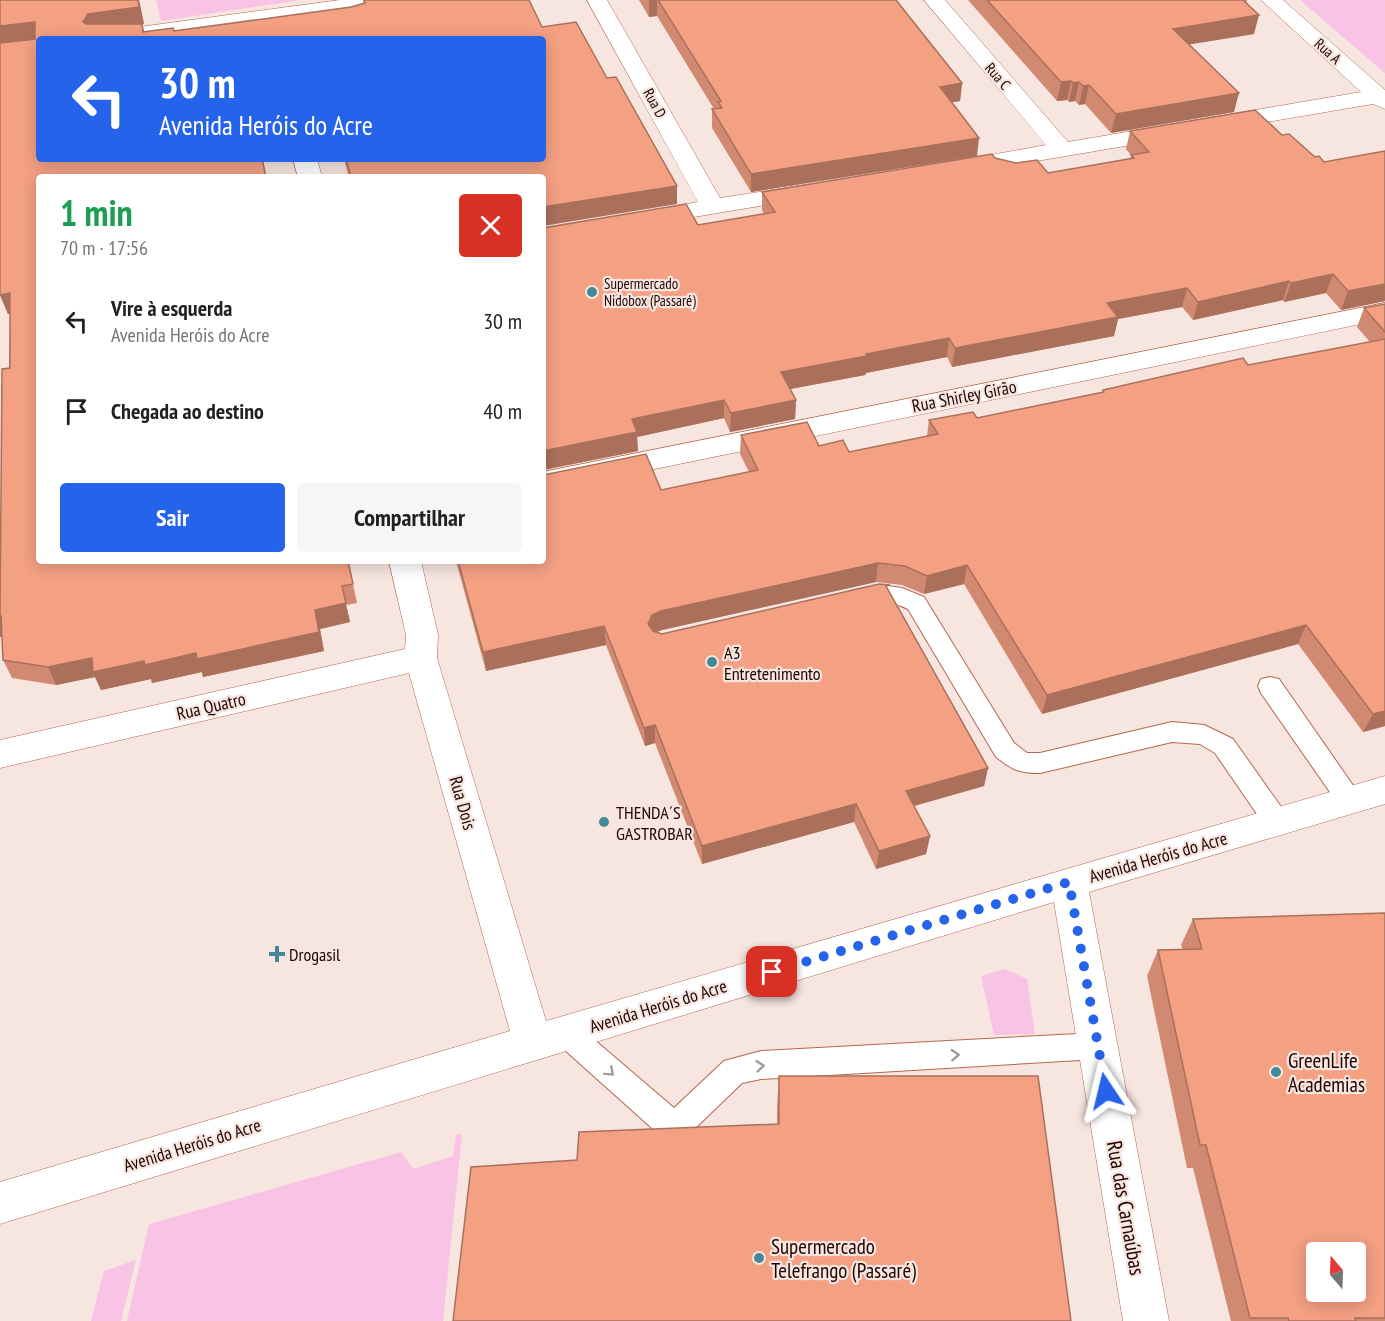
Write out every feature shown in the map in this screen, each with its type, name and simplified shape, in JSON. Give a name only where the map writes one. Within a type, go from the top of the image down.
[{"type":"street","points":[[125,36],[386,0]]},
{"type":"street","name":"Rua D","points":[[597,0],[712,207]]},
{"type":"street","name":"Rua C","points":[[934,0],[1064,151]]},
{"type":"street","name":"Rua A","points":[[1271,0],[1381,99]]},
{"type":"street","points":[[269,17],[274,36]]},
{"type":"street","points":[[935,171],[1381,99]]},
{"type":"street","points":[[622,222],[830,188]]},
{"type":"street","name":"Rua Shirley Girão","points":[[546,481],[1385,311]]},
{"type":"street","name":"Rua Dois","points":[[406,564],[422,635],[421,658],[550,1038]]},
{"type":"street","name":"Rua Quatro","points":[[0,754],[421,658]]},
{"type":"street","name":"Avenida Heróis do Acre","points":[[0,1203],[1069,882],[1367,796]]},
{"type":"street","name":"Rua das Carnaúbas","points":[[1069,882],[1146,1321]]},
{"type":"lane","points":[[831,603],[876,592],[902,595],[916,603],[1005,750],[1022,763],[1040,764],[1172,732],[1204,735],[1224,746],[1277,822]]},
{"type":"lane","points":[[1270,686],[1367,796]]},
{"type":"lane","points":[[550,1038],[674,1128],[734,1071],[761,1065],[1097,1046]]},
{"type":"shaded area","points":[[156,0],[301,0],[161,21]]},
{"type":"shaded area","points":[[1300,0],[1385,0],[1385,73]]},
{"type":"shaded area","points":[[1004,969],[1027,979],[1035,1034],[994,1035],[981,976]]},
{"type":"shaded area","points":[[462,1134],[443,1321],[127,1321],[149,1224],[401,1152],[413,1169],[453,1156],[456,1135]]},
{"type":"shaded area","points":[[136,1260],[121,1321],[91,1321],[104,1271]]},
{"type":"building","points":[[0,0],[138,0],[139,7],[88,14],[83,22],[86,24],[142,24],[143,32],[173,28],[174,31],[351,7],[365,3],[364,0],[529,0],[542,27],[576,22],[607,78],[616,77],[677,186],[546,207],[546,174],[350,174],[347,162],[546,162],[546,36],[36,36],[36,162],[263,162],[265,174],[36,174],[36,564],[349,564],[353,584],[342,586],[346,603],[315,610],[319,632],[197,659],[196,653],[145,665],[144,661],[93,672],[92,658],[48,667],[3,660],[0,616],[2,369],[10,368],[10,293],[0,295],[0,43],[35,39],[35,22],[0,26]]},
{"type":"building","points":[[658,0],[896,0],[962,83],[940,87],[979,138],[751,174],[712,109],[722,108],[718,102],[721,101]]},
{"type":"building","points":[[987,0],[1243,0],[1259,15],[1173,29],[1239,93],[1116,114],[1089,85],[1083,86],[1079,82],[1071,81],[1061,82]]},
{"type":"building","points":[[1255,110],[1282,135],[1289,134],[1324,162],[1385,151],[1385,284],[1348,291],[1333,274],[1291,283],[1289,281],[1198,302],[1187,288],[1107,303],[1118,317],[955,348],[949,338],[781,372],[796,400],[731,413],[724,400],[632,419],[637,432],[546,450],[546,227],[686,204],[698,225],[775,212],[762,192],[992,154],[995,158],[1016,163],[1037,160],[1048,173],[1134,158],[1131,155],[1149,152],[1130,131]]},
{"type":"building","points":[[1385,304],[1385,332],[1364,308]]},
{"type":"building","points":[[1385,339],[1385,711],[1373,714],[1306,625],[1047,695],[967,565],[927,576],[905,566],[878,563],[661,611],[652,615],[648,624],[653,631],[662,634],[879,584],[890,585],[886,586],[988,768],[906,791],[930,836],[879,851],[856,804],[702,846],[655,725],[644,728],[604,626],[483,652],[459,564],[546,564],[546,474],[646,454],[661,490],[758,470],[741,435],[807,422],[819,446],[843,440],[849,452],[938,434],[929,420],[973,412],[977,418],[1104,392],[1103,390],[1243,358],[1248,365]]},
{"type":"building","name":"GreenLife Academias","points":[[1385,913],[1385,1318],[1355,1318],[1356,1321],[1289,1321],[1288,1318],[1250,1318],[1206,1145],[1200,1145],[1158,950],[1202,949],[1193,919]]},
{"type":"building","name":"Supermercado Telefrango (Passaré)","points":[[779,1076],[1038,1076],[1071,1321],[453,1321],[471,1167],[577,1160],[579,1132],[779,1124]]},
{"type":"place","name":"Supermercado Nidobox (Passaré)","points":[[592,292]]},
{"type":"place","name":"A3 Entretenimento","points":[[712,662]]},
{"type":"place","name":"THENDA´S GASTROBAR","points":[[604,822]]},
{"type":"place","name":"Drogasil","points":[[277,954]]},
{"type":"place","name":"GreenLife Academias","points":[[1276,1072]]},
{"type":"place","name":"Supermercado Telefrango (Passaré)","points":[[759,1258]]},
{"type":"route","points":[[772,972],[1069,882],[1106,1091]]}]
